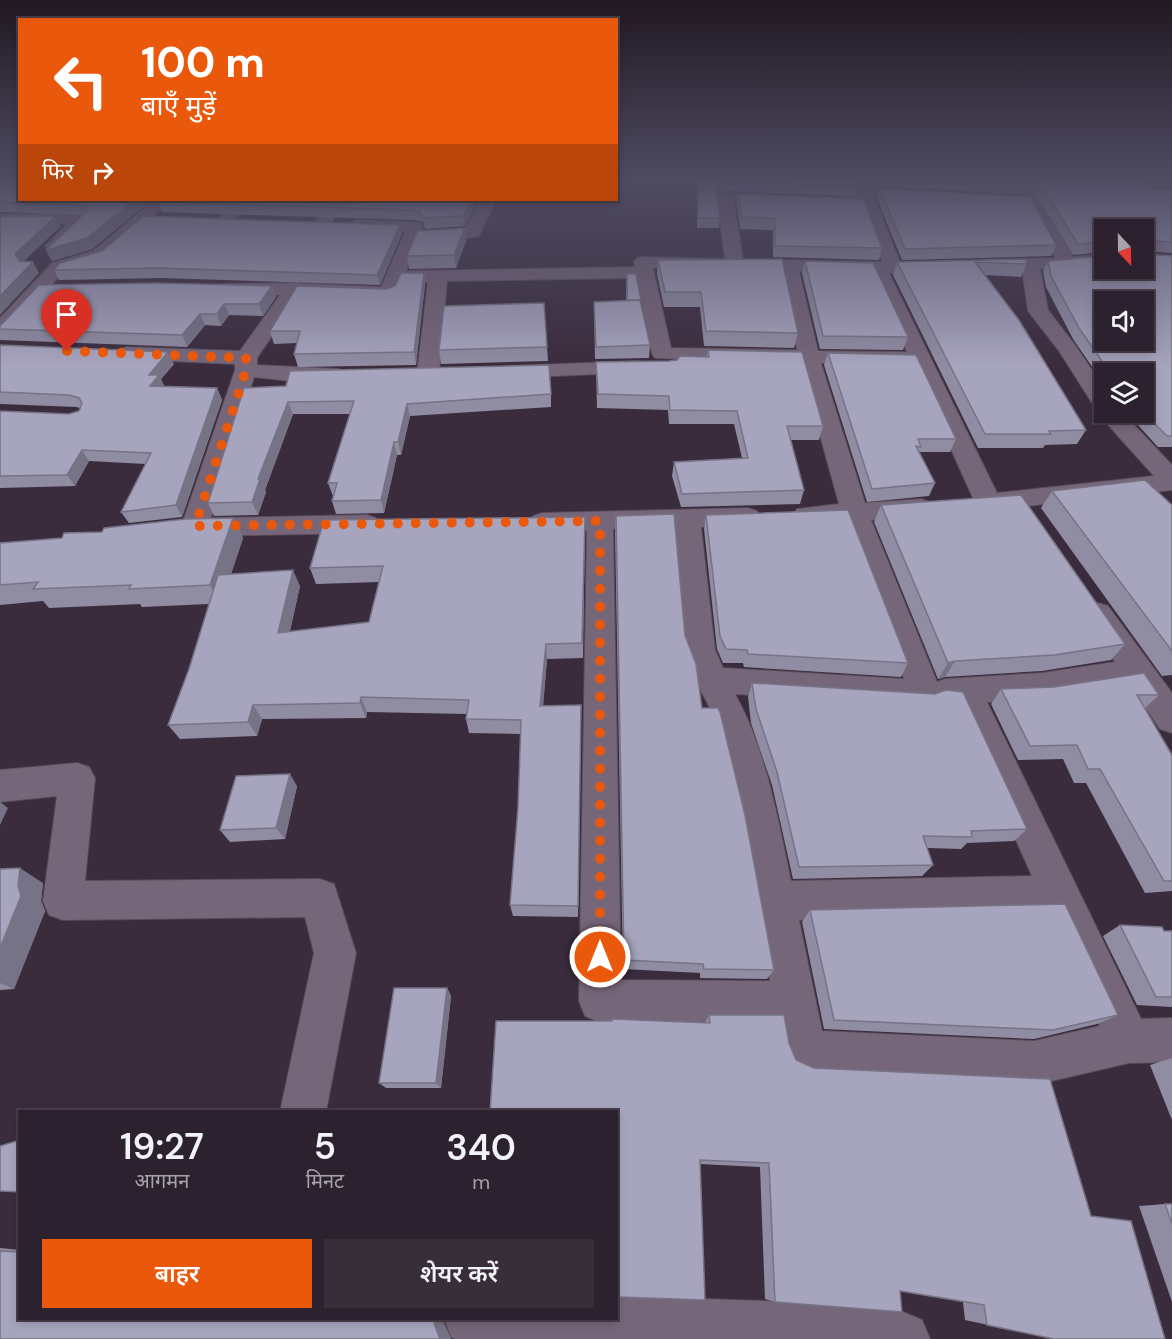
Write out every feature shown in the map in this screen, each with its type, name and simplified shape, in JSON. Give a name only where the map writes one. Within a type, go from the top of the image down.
[{"type":"street","points":[[58,241],[37,262],[58,267],[99,255],[115,241]]},
{"type":"street","points":[[210,287],[388,293],[410,241]]},
{"type":"street","points":[[731,241],[735,266]]},
{"type":"street","points":[[878,241],[885,268],[920,359],[988,502]]},
{"type":"street","points":[[1053,241],[1067,263]]},
{"type":"street","points":[[482,372],[667,366],[662,354],[643,262],[885,268],[1067,263],[1094,260]]},
{"type":"street","points":[[1030,264],[1038,311],[1068,350],[1094,390]]},
{"type":"street","points":[[789,266],[809,357],[855,513],[926,693]]},
{"type":"street","points":[[0,330],[58,267]]},
{"type":"street","points":[[394,277],[645,272]]},
{"type":"street","points":[[406,373],[439,373],[438,276]]},
{"type":"street","points":[[39,288],[62,288]]},
{"type":"street","points":[[294,289],[246,364],[185,528],[386,524]]},
{"type":"street","points":[[106,352],[246,364],[294,375],[350,374]]},
{"type":"street","points":[[662,354],[920,359]]},
{"type":"street","points":[[1119,423],[1172,481]]},
{"type":"street","points":[[516,522],[855,513],[1019,500],[1172,481]]},
{"type":"street","points":[[1019,500],[1038,529]]},
{"type":"street","points":[[687,519],[700,650],[712,680],[735,724],[761,826],[804,1052],[1034,1064],[1129,1041],[1172,1040]]},
{"type":"street","points":[[600,521],[600,1001],[795,1002]]},
{"type":"street","points":[[1085,595],[1153,680],[1172,719]]},
{"type":"street","points":[[712,680],[926,693],[1153,680]]},
{"type":"street","points":[[965,691],[1129,1041]]},
{"type":"street","points":[[0,786],[77,778],[63,901],[320,898],[335,953],[303,1110]]},
{"type":"street","points":[[776,901],[1061,895]]},
{"type":"street","points":[[529,1320],[794,1329],[903,1339]]},
{"type":"building","points":[[0,241],[29,241],[15,254],[20,261],[33,262],[0,296]]},
{"type":"building","points":[[55,241],[75,241],[46,250]]},
{"type":"building","points":[[113,241],[392,241],[377,275],[158,268],[54,270],[60,263],[102,251]]},
{"type":"building","points":[[413,241],[460,241],[454,255],[407,256]]},
{"type":"building","points":[[775,241],[879,241],[882,248],[775,246]]},
{"type":"building","points":[[902,241],[1054,241],[1056,245],[905,249]]},
{"type":"building","points":[[1076,241],[1094,241],[1094,243],[1078,244]]},
{"type":"building","points":[[1154,255],[1172,256],[1172,436],[1167,436],[1154,423],[1154,363],[1103,363],[1095,351],[1154,351],[1154,291],[1094,291],[1094,350],[1079,328],[1051,276],[1048,261],[1094,257],[1094,279],[1154,279]]},
{"type":"building","points":[[782,259],[798,333],[706,331],[701,292],[665,292],[658,260]]},
{"type":"building","points":[[1026,259],[1027,264],[975,262],[1019,320],[1086,430],[1049,431],[1051,434],[985,434],[897,262]]},
{"type":"building","points":[[805,261],[873,263],[908,337],[823,336]]},
{"type":"building","points":[[401,273],[424,273],[414,352],[294,354],[300,331],[270,331],[297,286],[386,289],[395,286]]},
{"type":"building","points":[[627,274],[636,274],[641,300],[627,300]]},
{"type":"building","points":[[157,283],[272,286],[259,304],[224,304],[217,314],[200,314],[182,335],[0,329],[0,325],[39,285]]},
{"type":"building","points":[[640,300],[650,345],[596,347],[594,302]]},
{"type":"building","points":[[544,303],[547,347],[439,350],[444,306]]},
{"type":"building","points":[[0,345],[168,352],[149,375],[159,375],[150,386],[217,388],[176,505],[121,512],[151,453],[82,450],[67,475],[0,476],[0,411],[69,414],[79,411],[82,403],[79,398],[69,395],[0,392]]},
{"type":"building","points":[[708,350],[802,352],[823,426],[787,426],[804,490],[682,494],[674,462],[748,458],[737,411],[670,410],[669,396],[598,394],[596,362],[669,361],[677,360],[680,356],[709,357]]},
{"type":"building","points":[[828,353],[916,355],[956,439],[918,439],[921,447],[916,446],[935,483],[872,489]]},
{"type":"building","points":[[549,365],[551,394],[407,404],[398,442],[394,442],[381,500],[332,501],[337,483],[328,483],[354,401],[288,402],[258,479],[260,479],[252,502],[208,503],[244,388],[286,386],[290,371]]},
{"type":"building","points":[[1145,480],[1172,505],[1172,651],[1052,491]]},
{"type":"building","points":[[1021,495],[1125,644],[1054,655],[948,663],[881,505]]},
{"type":"building","points":[[848,510],[908,663],[748,654],[747,650],[726,649],[720,636],[706,515]]},
{"type":"building","points":[[674,514],[685,635],[696,664],[702,708],[718,708],[720,712],[745,815],[774,970],[704,969],[703,964],[624,960],[616,516]]},
{"type":"building","points":[[585,517],[582,643],[546,644],[540,706],[581,705],[578,906],[510,905],[518,808],[521,720],[466,719],[469,700],[361,697],[360,703],[253,705],[248,722],[168,725],[189,669],[218,575],[293,570],[278,633],[369,622],[383,566],[310,568],[324,520]]},
{"type":"building","points":[[233,518],[210,585],[129,589],[131,585],[33,589],[38,582],[0,585],[0,543],[62,538],[64,533],[102,532],[104,528],[185,519]]},
{"type":"building","points":[[1144,673],[1159,695],[1137,695],[1172,755],[1172,881],[1164,881],[1100,769],[1088,769],[1077,745],[1030,746],[1001,689],[1054,687]]},
{"type":"building","points":[[752,683],[935,694],[946,690],[963,692],[1027,829],[971,831],[972,837],[923,836],[933,865],[799,867],[777,772],[756,709]]},
{"type":"building","points":[[290,774],[276,828],[220,830],[236,776]]},
{"type":"building","points":[[20,868],[18,886],[21,896],[0,948],[0,869]]},
{"type":"building","points":[[1065,904],[1118,1015],[1053,1030],[834,1020],[810,910]]},
{"type":"building","points":[[1120,925],[1162,927],[1164,931],[1172,931],[1172,997],[1156,997]]},
{"type":"building","points":[[394,988],[447,988],[436,1083],[379,1083]]},
{"type":"building","points":[[709,1015],[784,1015],[789,1043],[796,1060],[814,1068],[1050,1079],[1091,1216],[1131,1221],[1165,1339],[1054,1339],[987,1325],[984,1305],[900,1291],[902,1312],[775,1302],[769,1163],[700,1160],[705,1300],[618,1297],[618,1110],[490,1110],[496,1021],[612,1021],[612,1019],[710,1023]]},
{"type":"building","points":[[18,1141],[18,1192],[0,1191],[0,1146]]},
{"type":"building","points":[[1165,1204],[1172,1204],[1172,1224]]},
{"type":"building","points":[[0,1251],[18,1252],[18,1320],[436,1320],[434,1323],[440,1339],[0,1339]]},
{"type":"route","points":[[67,351],[246,358],[246,370],[195,526],[600,521],[600,957]]}]
